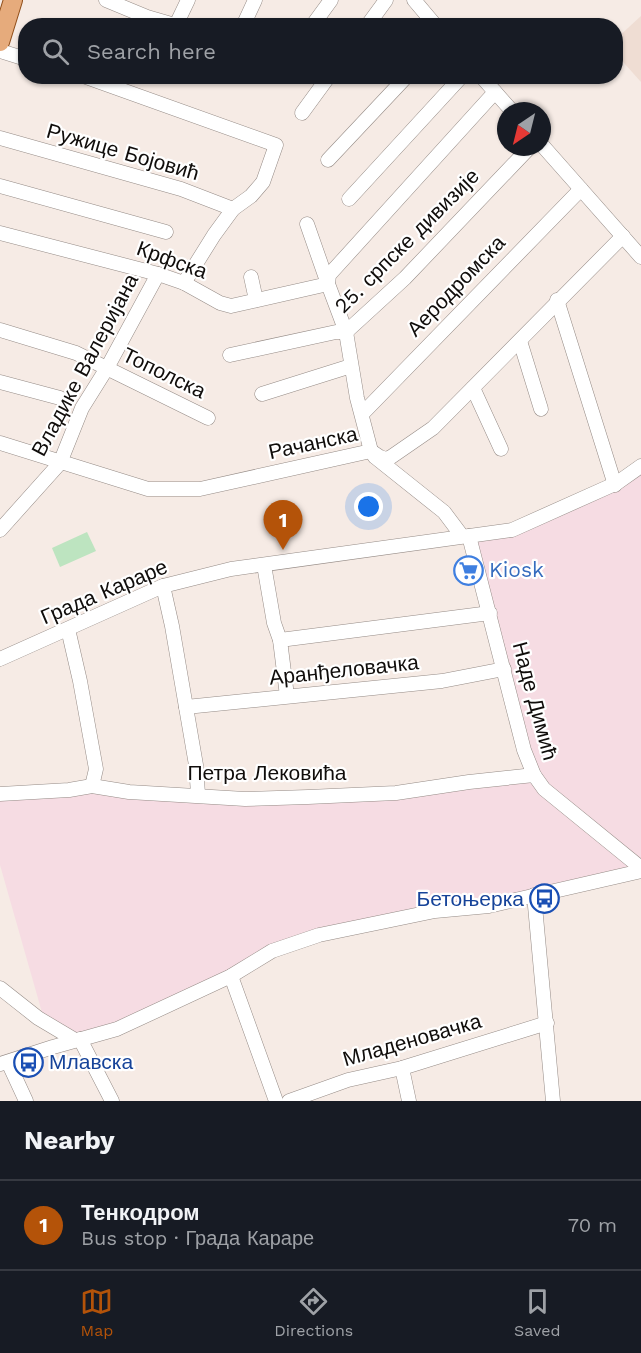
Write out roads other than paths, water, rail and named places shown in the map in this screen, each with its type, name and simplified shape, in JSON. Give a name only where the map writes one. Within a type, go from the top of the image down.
[{"type":"main road","points":[[0,42],[13,0]]},
{"type":"street","points":[[106,0],[151,18]]},
{"type":"street","points":[[180,18],[188,0]]},
{"type":"street","points":[[247,18],[255,0]]},
{"type":"street","points":[[318,18],[331,0]]},
{"type":"street","points":[[373,18],[386,0]]},
{"type":"street","points":[[414,0],[429,18]]},
{"type":"street","points":[[0,51],[18,57]]},
{"type":"street","points":[[105,84],[276,145],[263,182],[251,196],[233,209],[184,283]]},
{"type":"street","points":[[302,113],[323,84]]},
{"type":"street","points":[[328,160],[399,84]]},
{"type":"street","points":[[349,199],[455,84]]},
{"type":"street","points":[[488,84],[504,102]]},
{"type":"street","points":[[328,279],[495,92]]},
{"type":"street","name":"Ружице Бојовић","points":[[0,138],[181,189],[233,209]]},
{"type":"street","points":[[551,155],[641,256]]},
{"type":"street","name":"25. српске дивизије","points":[[230,355],[336,332],[346,332],[405,278],[521,156]]},
{"type":"street","points":[[0,186],[166,232]]},
{"type":"street","name":"Аеродромска","points":[[362,414],[581,189]]},
{"type":"street","points":[[307,224],[346,332],[351,366],[371,451]]},
{"type":"street","name":"Крфска","points":[[0,233],[158,274],[184,283],[220,303],[231,306],[328,279]]},
{"type":"street","name":"Рачанска","points":[[0,443],[148,489],[201,489],[371,451],[386,459],[433,428],[520,341],[557,300],[623,236]]},
{"type":"street","name":"Владике Валеријана","points":[[0,530],[60,463],[82,408],[107,368],[158,274]]},
{"type":"street","points":[[251,277],[256,300]]},
{"type":"street","points":[[557,300],[615,485]]},
{"type":"street","name":"Тополска","points":[[0,330],[75,353],[208,418]]},
{"type":"street","points":[[520,341],[541,409]]},
{"type":"street","points":[[262,394],[351,366]]},
{"type":"street","points":[[0,382],[60,398]]},
{"type":"street","points":[[473,388],[501,449]]},
{"type":"street","name":"Наде Димић","points":[[371,451],[375,457],[444,512],[466,536],[490,613],[524,750],[534,775],[544,789],[641,870]]},
{"type":"street","name":"Града Караре","points":[[0,660],[163,586],[231,569],[512,530],[615,485],[641,466]]},
{"type":"street","points":[[264,565],[274,622],[280,640],[287,696]]},
{"type":"street","points":[[163,586],[196,765],[198,795]]},
{"type":"street","points":[[280,640],[490,613]]},
{"type":"street","points":[[68,629],[96,769],[92,786]]},
{"type":"street","name":"Аранђеловачка","points":[[186,707],[442,681],[504,669]]},
{"type":"street","name":"Петра Лековића","points":[[0,794],[69,790],[92,786],[129,792],[245,798],[396,793],[534,775]]},
{"type":"street","points":[[26,1101],[4,1063],[117,1029],[231,976],[272,951],[319,935],[435,911],[489,906],[641,870]]},
{"type":"street","points":[[534,896],[553,1101]]},
{"type":"street","points":[[231,976],[276,1101]]},
{"type":"street","points":[[0,988],[38,1018],[78,1040],[112,1101]]},
{"type":"street","name":"Младеновачка","points":[[290,1101],[348,1080],[402,1068],[546,1023]]},
{"type":"street","points":[[402,1068],[409,1101]]},
{"type":"place","name":"Тенкодром","points":[[283,550]]},
{"type":"place","name":"Kiosk","points":[[468,570]]},
{"type":"place","name":"Бетоњерка","points":[[545,899]]},
{"type":"place","name":"Млавска","points":[[28,1062]]}]
